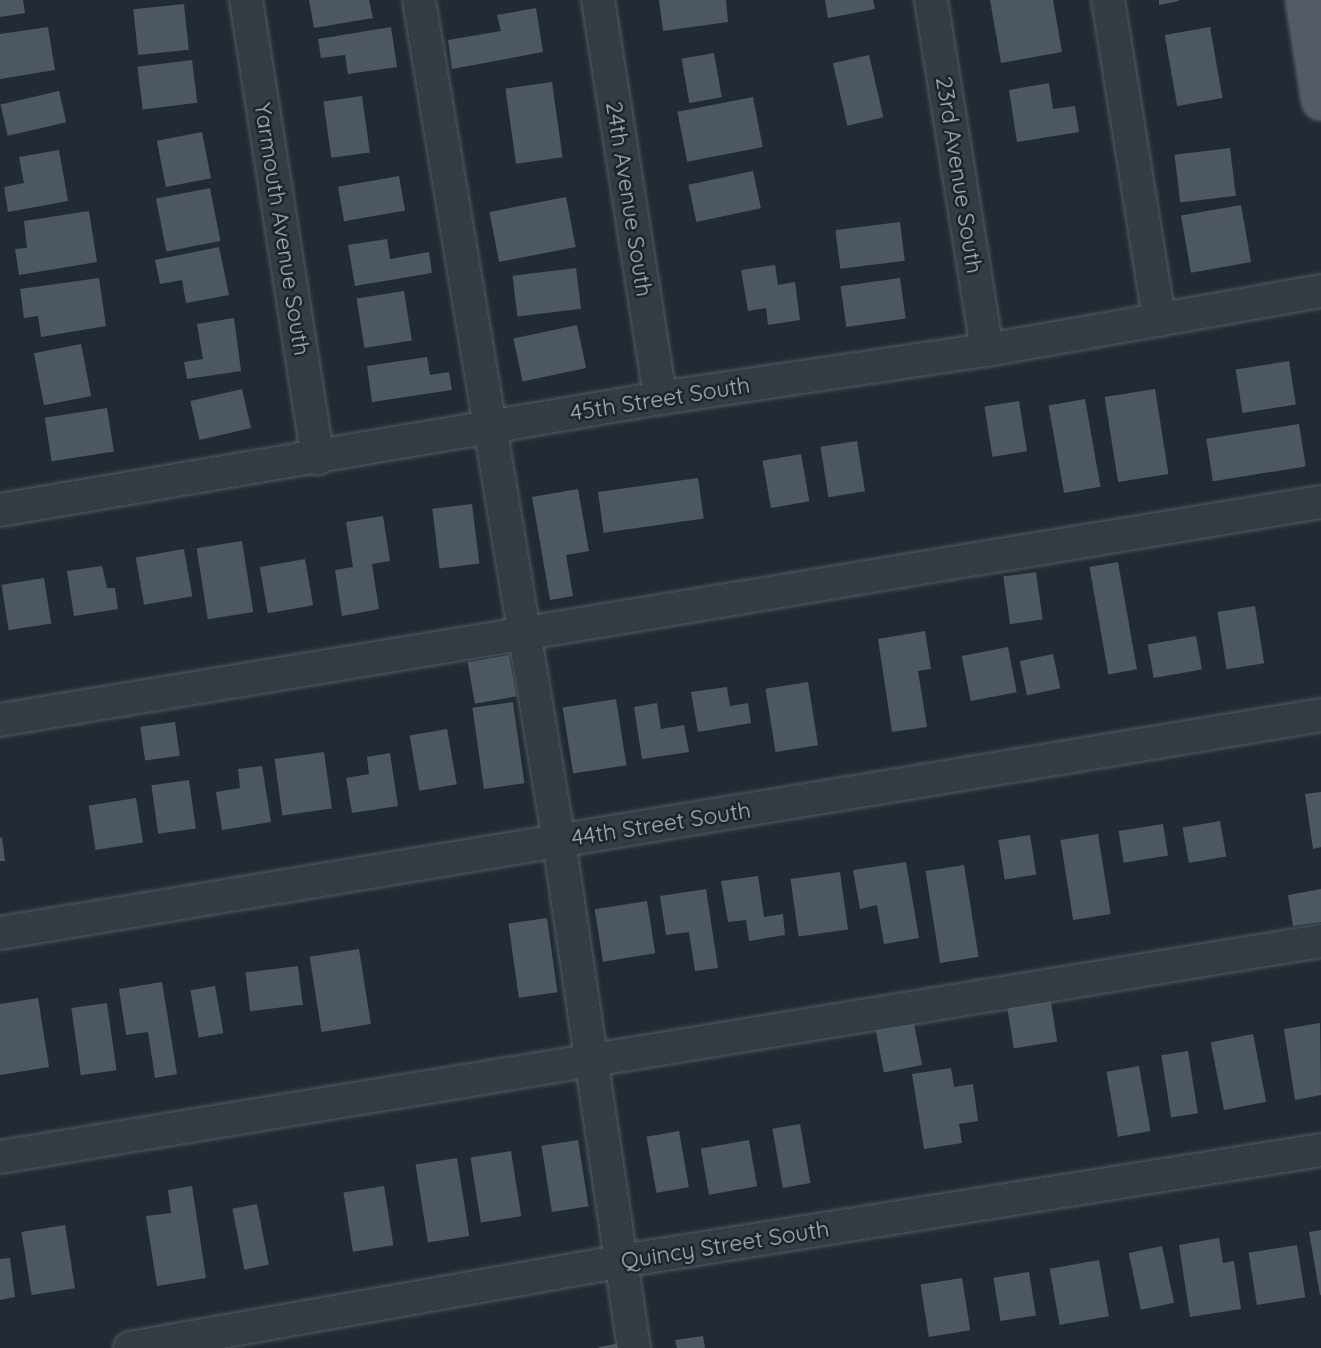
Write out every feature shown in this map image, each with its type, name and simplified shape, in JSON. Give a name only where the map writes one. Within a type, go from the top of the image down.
[{"type":"main road","points":[[1305,0],[1321,101]]},
{"type":"street","name":"Yarmouth Avenue South","points":[[246,0],[318,458]]},
{"type":"street","points":[[419,0],[488,428],[559,841],[634,1348]]},
{"type":"street","name":"24th Avenue South","points":[[598,0],[660,398]]},
{"type":"street","name":"23rd Avenue South","points":[[930,0],[987,350]]},
{"type":"street","points":[[1108,0],[1159,320]]},
{"type":"street","name":"45th Street South","points":[[0,510],[660,398],[987,350],[1321,291]]},
{"type":"street","points":[[0,720],[1321,502]]},
{"type":"street","name":"44th Street South","points":[[0,933],[1321,715]]},
{"type":"street","points":[[0,1157],[1321,941]]},
{"type":"street","name":"Quincy Street South","points":[[130,1348],[622,1261],[1321,1150]]},
{"type":"building","points":[[0,0],[23,0],[25,13],[0,17]]},
{"type":"building","points":[[309,0],[369,0],[373,18],[314,28]]},
{"type":"building","points":[[659,0],[726,0],[728,22],[663,31]]},
{"type":"building","points":[[825,0],[873,0],[875,9],[828,18]]},
{"type":"building","points":[[990,0],[1053,0],[1062,52],[1001,63]]},
{"type":"building","points":[[1159,0],[1178,0],[1179,1],[1159,5]]},
{"type":"building","points":[[184,4],[189,50],[138,55],[133,9]]},
{"type":"building","points":[[536,8],[543,52],[452,69],[448,40],[501,31],[497,15]]},
{"type":"building","points":[[48,27],[55,70],[0,79],[0,34]]},
{"type":"building","points":[[391,27],[397,67],[348,74],[345,55],[321,58],[318,39]]},
{"type":"building","points":[[1210,27],[1223,98],[1177,106],[1165,35]]},
{"type":"building","points":[[714,53],[722,97],[689,103],[682,59]]},
{"type":"building","points":[[869,55],[883,117],[847,126],[833,63]]},
{"type":"building","points":[[192,60],[197,103],[143,109],[137,67]]},
{"type":"building","points":[[552,82],[563,157],[516,164],[505,89]]},
{"type":"building","points":[[1049,83],[1053,109],[1075,106],[1079,132],[1017,142],[1009,90]]},
{"type":"building","points":[[59,91],[66,122],[8,136],[1,104]]},
{"type":"building","points":[[362,96],[370,152],[331,158],[323,101]]},
{"type":"building","points":[[753,97],[763,147],[687,162],[677,112]]},
{"type":"building","points":[[202,132],[211,178],[166,187],[157,141]]},
{"type":"building","points":[[1230,148],[1236,196],[1180,202],[1174,155]]},
{"type":"building","points":[[59,150],[68,201],[8,212],[4,187],[24,183],[19,157]]},
{"type":"building","points":[[753,171],[761,208],[696,222],[688,185]]},
{"type":"building","points":[[399,176],[405,210],[344,221],[338,187]]},
{"type":"building","points":[[210,188],[220,241],[166,252],[156,198]]},
{"type":"building","points":[[566,197],[576,247],[499,262],[489,212]]},
{"type":"building","points":[[1241,205],[1251,262],[1191,273],[1181,216]]},
{"type":"building","points":[[89,211],[97,262],[19,275],[15,249],[27,248],[24,221]]},
{"type":"building","points":[[900,222],[905,261],[840,269],[835,230]]},
{"type":"building","points":[[387,239],[390,259],[429,252],[432,273],[355,286],[348,245]]},
{"type":"building","points":[[219,247],[229,295],[186,303],[182,280],[160,284],[155,260]]},
{"type":"building","points":[[775,265],[778,285],[795,282],[800,320],[768,325],[766,308],[748,311],[741,270]]},
{"type":"building","points":[[576,268],[581,309],[517,316],[512,276]]},
{"type":"building","points":[[99,278],[106,326],[41,337],[38,316],[24,318],[20,289]]},
{"type":"building","points":[[900,278],[906,319],[846,327],[841,286]]},
{"type":"building","points":[[404,291],[412,340],[364,348],[357,299]]},
{"type":"building","points":[[234,318],[241,371],[187,379],[184,362],[203,359],[197,324]]},
{"type":"building","points":[[577,325],[586,368],[523,382],[513,339]]},
{"type":"building","points":[[81,344],[91,396],[44,405],[34,353]]},
{"type":"building","points":[[427,357],[430,375],[449,372],[452,390],[372,402],[367,366]]},
{"type":"building","points":[[1289,361],[1296,404],[1243,413],[1236,369]]},
{"type":"building","points":[[242,389],[251,428],[199,440],[190,401]]},
{"type":"building","points":[[1155,389],[1168,474],[1118,482],[1105,397]]},
{"type":"building","points":[[1085,399],[1100,487],[1064,493],[1049,405]]},
{"type":"building","points":[[1019,401],[1027,451],[992,457],[984,406]]},
{"type":"building","points":[[107,408],[114,451],[52,461],[45,418]]},
{"type":"building","points":[[1299,424],[1306,466],[1213,481],[1206,439]]},
{"type":"building","points":[[857,441],[865,491],[828,497],[820,447]]},
{"type":"building","points":[[801,454],[809,501],[771,508],[763,461]]},
{"type":"building","points":[[698,478],[704,519],[604,533],[598,492]]},
{"type":"building","points":[[578,489],[589,551],[566,555],[573,596],[550,600],[532,497]]},
{"type":"building","points":[[472,504],[479,564],[440,568],[432,509]]},
{"type":"building","points":[[383,516],[390,561],[372,564],[379,609],[342,616],[335,570],[353,567],[346,522]]},
{"type":"building","points":[[242,541],[253,612],[208,619],[197,548]]},
{"type":"building","points":[[184,549],[192,596],[144,605],[136,558]]},
{"type":"building","points":[[305,559],[313,605],[268,613],[260,567]]},
{"type":"building","points":[[1118,562],[1137,669],[1108,674],[1089,567]]},
{"type":"building","points":[[102,566],[107,588],[115,588],[118,609],[74,616],[67,571]]},
{"type":"building","points":[[1036,572],[1043,620],[1010,624],[1003,577]]},
{"type":"building","points":[[44,578],[51,623],[9,630],[2,585]]},
{"type":"building","points":[[1255,606],[1264,663],[1227,669],[1217,612]]},
{"type":"building","points":[[925,631],[931,669],[918,671],[927,727],[892,732],[878,639]]},
{"type":"building","points":[[1196,636],[1202,669],[1154,678],[1148,645]]},
{"type":"building","points":[[1008,647],[1017,692],[971,701],[962,656]]},
{"type":"building","points":[[1053,654],[1060,688],[1027,695],[1020,661]]},
{"type":"building","points":[[509,655],[516,696],[475,704],[468,662]]},
{"type":"building","points":[[808,682],[818,745],[776,752],[766,689]]},
{"type":"building","points":[[727,687],[730,706],[748,703],[751,723],[698,732],[691,692]]},
{"type":"building","points":[[616,699],[626,765],[573,774],[563,707]]},
{"type":"building","points":[[513,702],[524,783],[484,789],[472,708]]},
{"type":"building","points":[[657,703],[661,729],[684,725],[689,752],[642,759],[634,707]]},
{"type":"building","points":[[175,722],[180,756],[145,761],[140,727]]},
{"type":"building","points":[[447,729],[457,784],[419,791],[410,736]]},
{"type":"building","points":[[324,752],[332,808],[282,815],[274,759]]},
{"type":"building","points":[[390,753],[398,806],[352,813],[346,778],[369,774],[367,757]]},
{"type":"building","points":[[262,766],[271,822],[222,830],[216,792],[240,788],[238,769]]},
{"type":"building","points":[[189,780],[196,829],[158,834],[151,785]]},
{"type":"building","points":[[1321,792],[1321,847],[1313,849],[1305,794]]},
{"type":"building","points":[[136,798],[143,842],[96,850],[89,806]]},
{"type":"building","points":[[1220,821],[1226,856],[1189,863],[1183,828]]},
{"type":"building","points":[[1163,824],[1168,856],[1124,863],[1119,831]]},
{"type":"building","points":[[1098,834],[1111,914],[1073,920],[1060,840]]},
{"type":"building","points":[[1030,835],[1036,875],[1005,880],[998,840]]},
{"type":"building","points":[[2,837],[5,861],[0,861]]},
{"type":"building","points":[[906,862],[919,938],[884,944],[877,905],[860,909],[853,870]]},
{"type":"building","points":[[964,865],[979,957],[940,963],[925,871]]},
{"type":"building","points":[[840,872],[848,929],[799,936],[790,879]]},
{"type":"building","points":[[758,876],[764,917],[783,914],[785,935],[749,941],[746,920],[728,922],[721,881]]},
{"type":"building","points":[[706,889],[718,968],[695,971],[689,932],[666,935],[660,896]]},
{"type":"building","points":[[1321,889],[1321,922],[1293,926],[1288,895]]},
{"type":"building","points":[[647,901],[655,953],[603,962],[595,909]]},
{"type":"building","points":[[547,918],[557,992],[519,998],[508,923]]},
{"type":"building","points":[[359,949],[371,1024],[322,1032],[310,957]]},
{"type":"building","points":[[298,966],[303,1005],[250,1011],[245,972]]},
{"type":"building","points":[[162,982],[177,1074],[155,1078],[148,1032],[126,1035],[119,989]]},
{"type":"building","points":[[215,986],[223,1033],[199,1038],[190,990]]},
{"type":"building","points":[[1050,996],[1057,1041],[1014,1048],[1007,1003]]},
{"type":"building","points":[[38,998],[49,1067],[0,1075],[0,1004]]},
{"type":"building","points":[[107,1003],[116,1070],[81,1075],[71,1008]]},
{"type":"building","points":[[912,1013],[922,1065],[884,1072],[874,1020]]},
{"type":"building","points":[[1320,1023],[1321,1095],[1295,1100],[1284,1029]]},
{"type":"building","points":[[1253,1034],[1266,1102],[1224,1110],[1211,1042]]},
{"type":"building","points":[[1188,1051],[1198,1113],[1171,1117],[1161,1055]]},
{"type":"building","points":[[1139,1066],[1150,1131],[1118,1137],[1107,1072]]},
{"type":"building","points":[[951,1068],[954,1087],[973,1084],[978,1121],[959,1124],[962,1143],[924,1149],[912,1074]]},
{"type":"building","points":[[800,1124],[810,1183],[783,1188],[772,1129]]},
{"type":"building","points":[[679,1131],[689,1187],[656,1193],[647,1137]]},
{"type":"building","points":[[578,1140],[588,1206],[552,1212],[541,1146]]},
{"type":"building","points":[[749,1140],[757,1186],[709,1195],[701,1149]]},
{"type":"building","points":[[511,1151],[521,1216],[481,1223],[471,1157]]},
{"type":"building","points":[[457,1158],[469,1236],[428,1243],[416,1165]]},
{"type":"building","points":[[192,1186],[206,1278],[157,1286],[146,1216],[171,1213],[168,1190]]},
{"type":"building","points":[[384,1186],[393,1245],[353,1252],[344,1192]]},
{"type":"building","points":[[257,1204],[269,1265],[244,1270],[232,1209]]},
{"type":"building","points":[[65,1225],[75,1288],[32,1295],[22,1232]]},
{"type":"building","points":[[1321,1230],[1321,1295],[1320,1295],[1309,1232]]},
{"type":"building","points":[[1219,1238],[1223,1263],[1234,1261],[1241,1309],[1190,1317],[1179,1245]]},
{"type":"building","points":[[1297,1245],[1305,1297],[1257,1305],[1249,1253]]},
{"type":"building","points":[[1162,1246],[1174,1303],[1141,1310],[1129,1253]]},
{"type":"building","points":[[10,1258],[15,1297],[0,1300],[0,1259]]},
{"type":"building","points":[[1099,1260],[1109,1316],[1060,1325],[1050,1269]]},
{"type":"building","points":[[1029,1272],[1036,1315],[1000,1321],[993,1278]]},
{"type":"building","points":[[962,1278],[970,1330],[929,1337],[921,1285]]},
{"type":"building","points":[[703,1336],[705,1348],[677,1348],[675,1340]]},
{"type":"building","points":[[621,1343],[622,1348],[599,1348],[599,1347]]}]
